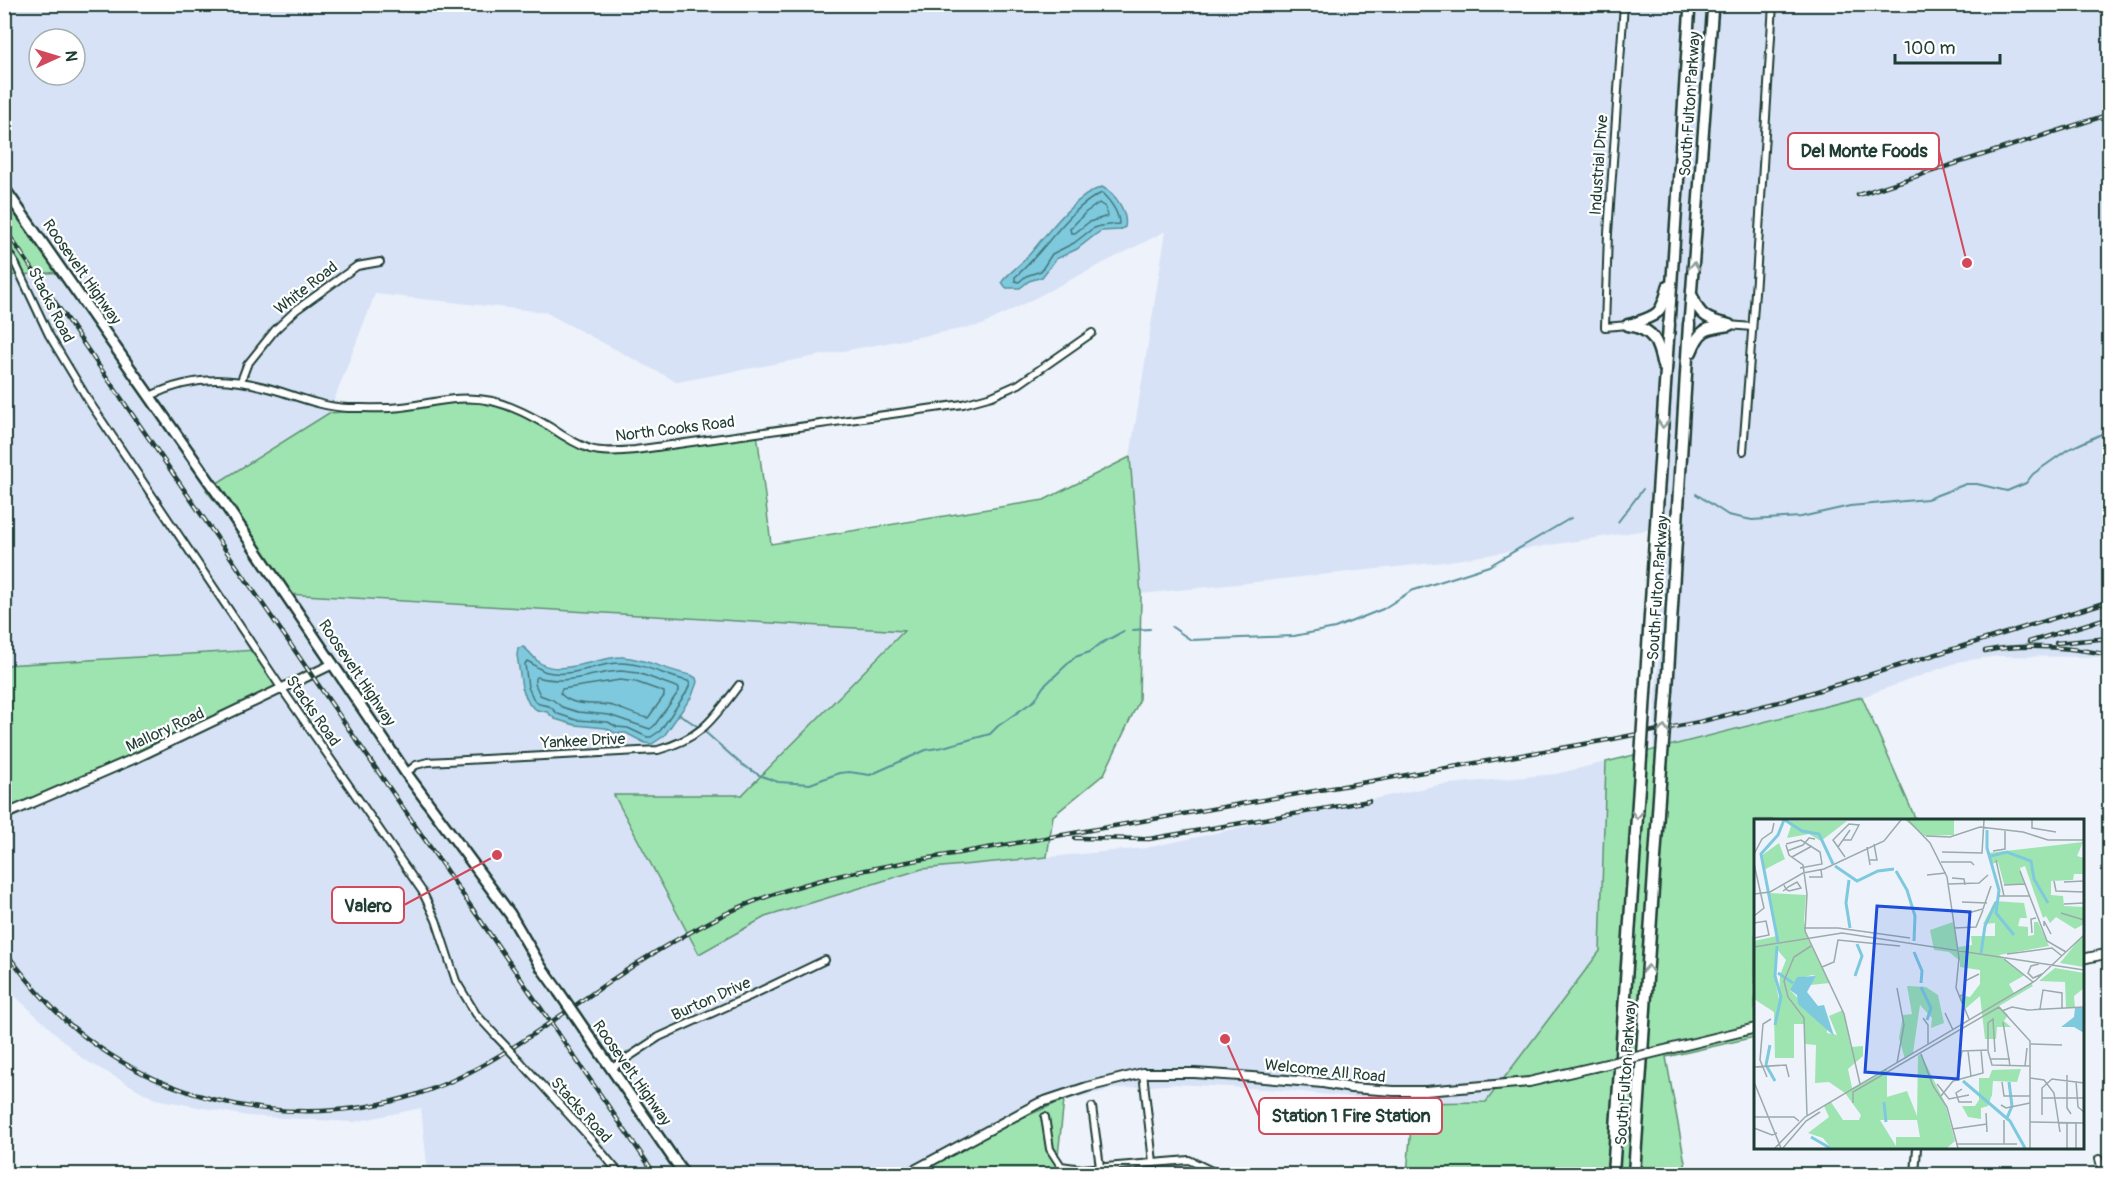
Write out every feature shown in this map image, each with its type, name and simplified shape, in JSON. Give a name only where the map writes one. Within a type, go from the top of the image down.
[{"type":"highway","name":"South Fulton Parkway","points":[[1613,1174],[1669,324]]},
{"type":"highway","name":"South Fulton Parkway","points":[[1634,1174],[1689,324]]},
{"type":"highway","points":[[1628,325],[1646,330],[1656,341],[1662,357],[1665,385]]},
{"type":"highway","points":[[1688,357],[1700,333],[1709,328],[1729,325]]},
{"type":"main road","name":"South Fulton Parkway","points":[[1669,324],[1690,4]]},
{"type":"main road","name":"South Fulton Parkway","points":[[1689,324],[1713,4]]},
{"type":"main road","name":"Roosevelt Highway","points":[[4,188],[150,396],[406,773],[510,914],[541,967],[684,1174]]},
{"type":"main road","points":[[1628,325],[1649,318],[1661,308],[1674,257]]},
{"type":"main road","points":[[1692,292],[1702,315],[1710,320],[1729,325]]},
{"type":"street","name":"Industrial Drive","points":[[1624,4],[1608,233],[1605,327],[1628,325]]},
{"type":"street","points":[[1743,451],[1773,4]]},
{"type":"street","name":"Stacks Road","points":[[4,246],[16,265],[49,335],[90,403],[282,689],[422,891],[436,920],[456,981],[476,1014],[620,1174]]},
{"type":"street","name":"White Road","points":[[241,381],[247,365],[275,330],[296,310],[357,266],[380,262]]},
{"type":"street","points":[[1729,325],[1752,327]]},
{"type":"street","name":"North Cooks Road","points":[[150,396],[169,387],[191,381],[212,380],[241,381],[315,403],[345,408],[400,407],[457,398],[489,400],[522,411],[567,440],[587,448],[606,451],[635,450],[963,404],[992,396],[1019,384],[1092,333]]},
{"type":"street","name":"Mallory Road","points":[[4,814],[138,757],[333,663]]},
{"type":"street","name":"Yankee Drive","points":[[406,773],[416,765],[428,762],[658,750],[679,745],[696,735],[714,718],[739,685]]},
{"type":"street","points":[[2084,958],[2109,953]]},
{"type":"street","name":"Burton Drive","points":[[612,1068],[659,1038],[825,960]]},
{"type":"street","name":"Welcome All Road","points":[[907,1174],[1040,1102],[1143,1073],[1217,1074],[1394,1091],[1426,1091],[1529,1082],[1754,1028]]},
{"type":"street","points":[[1143,1073],[1153,1162]]},
{"type":"street","points":[[1092,1107],[1100,1167]]},
{"type":"street","points":[[1045,1117],[1050,1149],[1061,1166],[1073,1169],[1189,1160],[1218,1174]]},
{"type":"street","points":[[1915,1174],[1917,1149]]},
{"type":"street","points":[[2099,1159],[2103,1174]]},
{"type":"shaded area","points":[[5,5],[2109,5],[2109,660],[2100,657],[1999,656],[1961,661],[1862,697],[1653,750],[1665,527],[1443,562],[1141,594],[1130,457],[1166,231],[982,325],[677,382],[545,312],[375,294],[329,413],[206,490],[288,594],[905,631],[742,795],[699,954],[765,917],[922,869],[1146,848],[1439,785],[1556,774],[1606,762],[1600,951],[1486,1102],[1413,1103],[1282,1090],[1176,1084],[1113,1089],[1059,1102],[970,1140],[915,1174],[428,1174],[421,1108],[354,1122],[248,1116],[155,1099],[83,1059],[14,995],[5,976],[5,817],[257,650],[5,665],[5,276],[61,272],[5,184]]},
{"type":"green space","points":[[5,184],[62,272],[5,276]]},
{"type":"green space","points":[[460,398],[497,404],[610,453],[757,433],[771,544],[1044,500],[1130,457],[1141,594],[1139,701],[1104,774],[1053,816],[1047,857],[922,869],[765,917],[699,954],[614,795],[742,795],[904,631],[287,594],[206,490],[329,413],[385,409]]},
{"type":"green space","points":[[257,650],[283,691],[5,817],[5,665]]},
{"type":"green space","points":[[1862,697],[1916,819],[1754,819],[1754,1037],[1666,1057],[1687,1174],[1407,1174],[1413,1103],[1486,1102],[1600,951],[1606,762]]},
{"type":"green space","points":[[1064,1100],[1056,1174],[915,1174],[970,1140]]},
{"type":"water","points":[[1102,187],[1120,204],[1125,227],[1120,230],[1101,231],[1077,249],[1056,259],[1042,277],[1029,281],[1020,288],[1006,288],[1002,282],[1004,279],[1071,207],[1081,198]]},
{"type":"water","points":[[523,647],[540,663],[549,667],[569,667],[623,657],[691,675],[696,678],[697,682],[692,696],[664,736],[652,744],[645,743],[626,733],[615,733],[606,728],[575,725],[555,719],[547,712],[537,710],[529,704],[522,688],[517,655],[518,648]]},
{"type":"waterway","points":[[1696,494],[1728,515],[1752,520],[1801,517],[1850,506],[1927,499],[1966,484],[1977,484],[2007,491],[2026,483],[2033,474],[2067,450],[2110,430]]},
{"type":"waterway","points":[[1618,522],[1643,489]]},
{"type":"waterway","points":[[1172,627],[1191,640],[1294,636],[1335,628],[1383,609],[1411,591],[1489,566],[1571,518]]},
{"type":"waterway","points":[[1132,630],[1150,629]]},
{"type":"waterway","points":[[704,731],[741,764],[759,775],[778,782],[810,784],[839,773],[849,772],[870,775],[926,750],[990,734],[1035,700],[1043,687],[1075,657],[1090,652],[1124,631]]},
{"type":"waterway","points":[[679,714],[697,726]]},
{"type":"railway","points":[[1858,195],[2110,114]]},
{"type":"railway","points":[[4,228],[655,1174]]},
{"type":"railway","points":[[4,950],[30,983],[69,1024],[122,1062],[167,1084],[215,1100],[265,1109],[316,1111],[366,1107],[415,1095],[462,1076],[525,1040],[636,964],[684,936],[749,904],[806,884],[894,865],[1699,722],[1787,700],[2110,601]]},
{"type":"railway","points":[[2029,642],[2110,617]]},
{"type":"railway","points":[[2056,643],[2110,638]]},
{"type":"railway","points":[[1985,651],[2016,647],[2047,647],[2110,655]]},
{"type":"railway","points":[[1075,838],[1149,839],[1369,801]]},
{"type":"place","name":"Del Monte Foods","points":[[1967,263]]},
{"type":"place","name":"Valero","points":[[497,855]]},
{"type":"place","name":"Station 1 Fire Station","points":[[1225,1039]]}]
